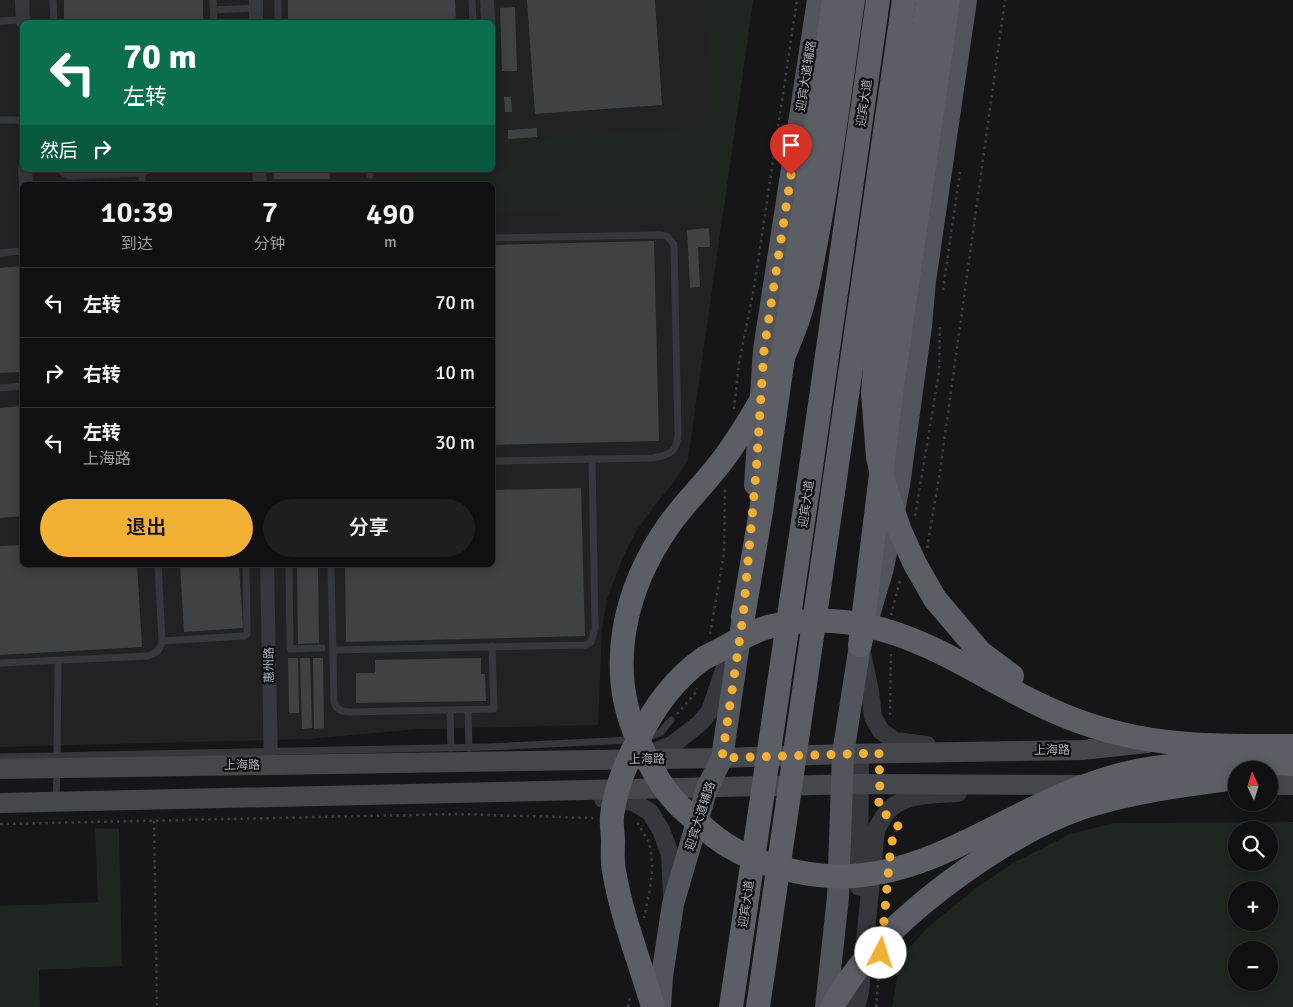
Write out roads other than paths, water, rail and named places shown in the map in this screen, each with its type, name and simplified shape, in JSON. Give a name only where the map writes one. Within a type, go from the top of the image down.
[{"type":"highway","points":[[743,617],[761,511],[834,0]]},
{"type":"highway","points":[[853,0],[822,209],[806,294],[796,327],[772,382],[731,450],[669,525],[649,558],[631,599],[622,638],[622,683],[631,724],[652,771],[678,805],[716,838],[744,854],[771,865],[817,875],[853,876],[891,870],[933,857],[1065,794],[1111,777],[1145,769],[1182,765],[1245,762],[1293,764]]},
{"type":"highway","name":"迎宾大道","points":[[731,1007],[878,0]]},
{"type":"highway","name":"迎宾大道","points":[[758,1007],[904,0]]},
{"type":"highway","points":[[928,0],[878,325],[873,393],[878,456],[884,484],[900,531],[915,564],[935,599],[980,652],[1021,683],[1066,706],[1108,721],[1169,738],[1201,742],[1293,745]]},
{"type":"highway","points":[[860,645],[891,394],[948,0]]},
{"type":"highway","points":[[653,1007],[625,921],[613,869],[612,816],[622,771],[647,720],[676,684],[704,658],[733,642],[767,627],[809,620],[841,622],[867,626],[908,638],[972,668],[1053,711],[1093,727],[1132,738],[1204,746],[1293,745]]},
{"type":"highway","points":[[1278,773],[1293,772]]},
{"type":"highway","points":[[832,1007],[866,957],[908,917],[949,883],[1008,843],[1042,825],[1083,807],[1135,794],[1228,779]]},
{"type":"main road","name":"迎宾大道辅路","points":[[660,1007],[662,976],[673,904],[707,788],[722,758],[743,617],[756,473],[764,350],[818,0]]},
{"type":"main road","points":[[826,1007],[851,784],[851,754],[860,645],[883,568],[899,485],[925,281],[966,0]]},
{"type":"main road","name":"上海路","points":[[0,769],[57,762],[271,758],[469,755],[722,758],[1082,750],[1205,738],[1293,736]]},
{"type":"main road","points":[[0,803],[851,784],[1228,785]]},
{"type":"main road","points":[[1278,785],[1293,786]]},
{"type":"street","points":[[22,0],[22,20]]},
{"type":"street","points":[[487,0],[488,20]]},
{"type":"street","name":"惠州路","points":[[267,567],[271,758]]},
{"type":"street","points":[[469,755],[596,755],[654,752],[672,745],[700,723],[710,711],[743,617]]},
{"type":"street","points":[[860,645],[870,691],[873,717],[884,733],[895,741],[911,744],[1082,750]]},
{"type":"street","points":[[849,1007],[859,901],[851,784]]},
{"type":"street","points":[[856,1007],[860,992],[873,843],[876,830],[892,807],[905,800],[933,794],[1109,785]]},
{"type":"street","points":[[470,793],[562,796],[633,802],[652,814],[661,830],[670,854],[673,904],[654,960],[646,1007]]},
{"type":"lane","points":[[53,0],[54,20]]},
{"type":"lane","points":[[214,0],[214,20]]},
{"type":"lane","points":[[278,0],[278,20]]},
{"type":"lane","points":[[472,0],[473,20]]},
{"type":"lane","points":[[214,10],[256,10]]},
{"type":"lane","points":[[0,21],[20,21]]},
{"type":"lane","points":[[0,120],[20,120]]},
{"type":"lane","points":[[62,172],[70,176],[145,172]]},
{"type":"lane","points":[[495,238],[667,236],[674,246],[677,446],[672,452],[663,456],[495,461]]},
{"type":"lane","points":[[0,252],[20,251]]},
{"type":"lane","points":[[0,388],[20,386]]},
{"type":"lane","points":[[333,650],[586,644],[591,642],[595,628],[592,459]]},
{"type":"lane","points":[[0,663],[148,656],[155,654],[160,649],[162,641],[158,567]]},
{"type":"lane","points":[[162,641],[244,636],[247,634],[246,567]]},
{"type":"lane","points":[[289,567],[290,649],[322,648]]},
{"type":"lane","points":[[332,567],[334,702],[336,708],[342,711],[494,709],[492,646]]},
{"type":"lane","points":[[56,802],[58,661]]},
{"type":"lane","points":[[450,710],[450,748]]},
{"type":"lane","points":[[468,710],[469,755]]},
{"type":"lane","points":[[271,758],[450,748],[469,755],[630,740],[660,733],[671,720]]},
{"type":"lane","points":[[0,757],[57,762]]}]
